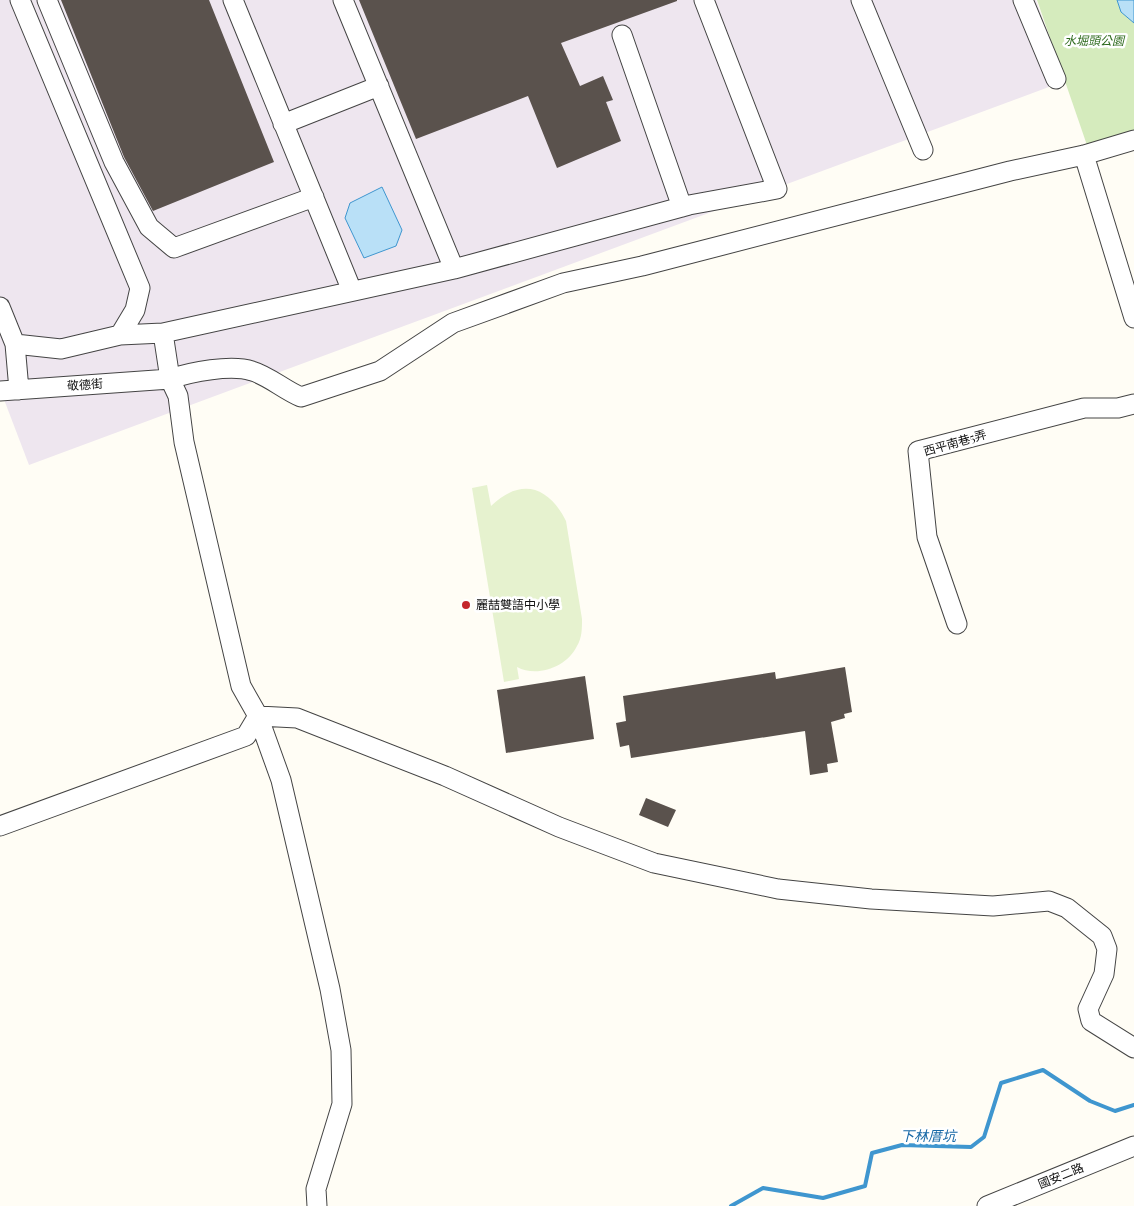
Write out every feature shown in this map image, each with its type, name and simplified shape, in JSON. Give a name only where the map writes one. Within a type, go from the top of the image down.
[{"type":"street","points":[[20,0],[140,288],[135,310],[120,334]]},
{"type":"street","points":[[47,0],[114,162],[150,227],[174,248],[314,197]]},
{"type":"street","points":[[233,0],[352,291]]},
{"type":"street","points":[[343,0],[454,269]]},
{"type":"street","points":[[15,344],[61,349],[120,334],[162,332],[454,269],[682,207],[777,189],[704,0]]},
{"type":"street","points":[[861,0],[923,150]]},
{"type":"street","points":[[1023,0],[1056,79]]},
{"type":"street","points":[[622,35],[682,207]]},
{"type":"street","points":[[283,124],[379,86]]},
{"type":"street","name":"敬德街","points":[[0,391],[170,379],[193,372],[237,369],[252,371],[301,397],[380,371],[453,322],[563,283],[642,266],[1010,171],[1084,155],[1134,140]]},
{"type":"street","points":[[1084,155],[1134,318]]},
{"type":"street","points":[[0,307],[15,344],[19,390]]},
{"type":"street","points":[[162,332],[170,379],[178,396],[184,442],[241,686],[258,716],[280,780],[330,989],[340,1050],[342,1104],[316,1189],[317,1206]]},
{"type":"street","name":"西平南巷5弄","points":[[957,624],[927,537],[918,451],[1084,408],[1118,408],[1134,404]]},
{"type":"street","points":[[0,826],[246,736],[258,716]]},
{"type":"street","points":[[258,716],[297,718],[445,776],[559,827],[654,863],[778,889],[862,898],[993,906],[1049,901],[1067,908],[1102,936],[1107,949],[1104,974],[1088,1008],[1091,1021],[1134,1048]]},
{"type":"street","name":"國安二路","points":[[987,1206],[1134,1146]]},
{"type":"shaded area","points":[[0,0],[1036,0],[1065,81],[29,465],[0,389]]},
{"type":"green space","name":"水堀頭公園","points":[[1037,0],[1134,0],[1134,136],[1089,151]]},
{"type":"green space","points":[[487,485],[491,506],[512,491],[523,489],[542,493],[559,509],[566,521],[582,619],[580,640],[566,660],[551,669],[542,671],[525,670],[517,667],[519,679],[504,682],[472,488]]},
{"type":"water","points":[[1117,0],[1134,0],[1134,23],[1121,12]]},
{"type":"water","points":[[382,187],[402,230],[396,246],[364,258],[345,218],[350,203]]},
{"type":"building","points":[[61,0],[209,0],[274,162],[153,211],[124,157]]},
{"type":"building","points":[[359,0],[677,1],[561,43],[580,86],[603,76],[613,100],[606,102],[621,141],[557,168],[528,96],[416,139]]},
{"type":"building","points":[[845,667],[852,712],[844,714],[845,718],[831,722],[838,762],[827,764],[828,772],[810,775],[805,731],[631,758],[629,745],[620,747],[616,723],[626,721],[623,696],[775,672],[776,679]]},
{"type":"building","points":[[585,676],[594,739],[506,753],[497,690]]},
{"type":"building","points":[[646,798],[676,810],[668,827],[639,815]]},
{"type":"waterway","name":"下林厝坑","points":[[731,1206],[763,1188],[823,1198],[865,1186],[872,1153],[902,1145],[971,1147],[984,1137],[1001,1083],[1043,1070],[1090,1101],[1115,1111],[1134,1105]]},
{"type":"place","name":"麗喆雙語中小學","points":[[466,605]]}]
